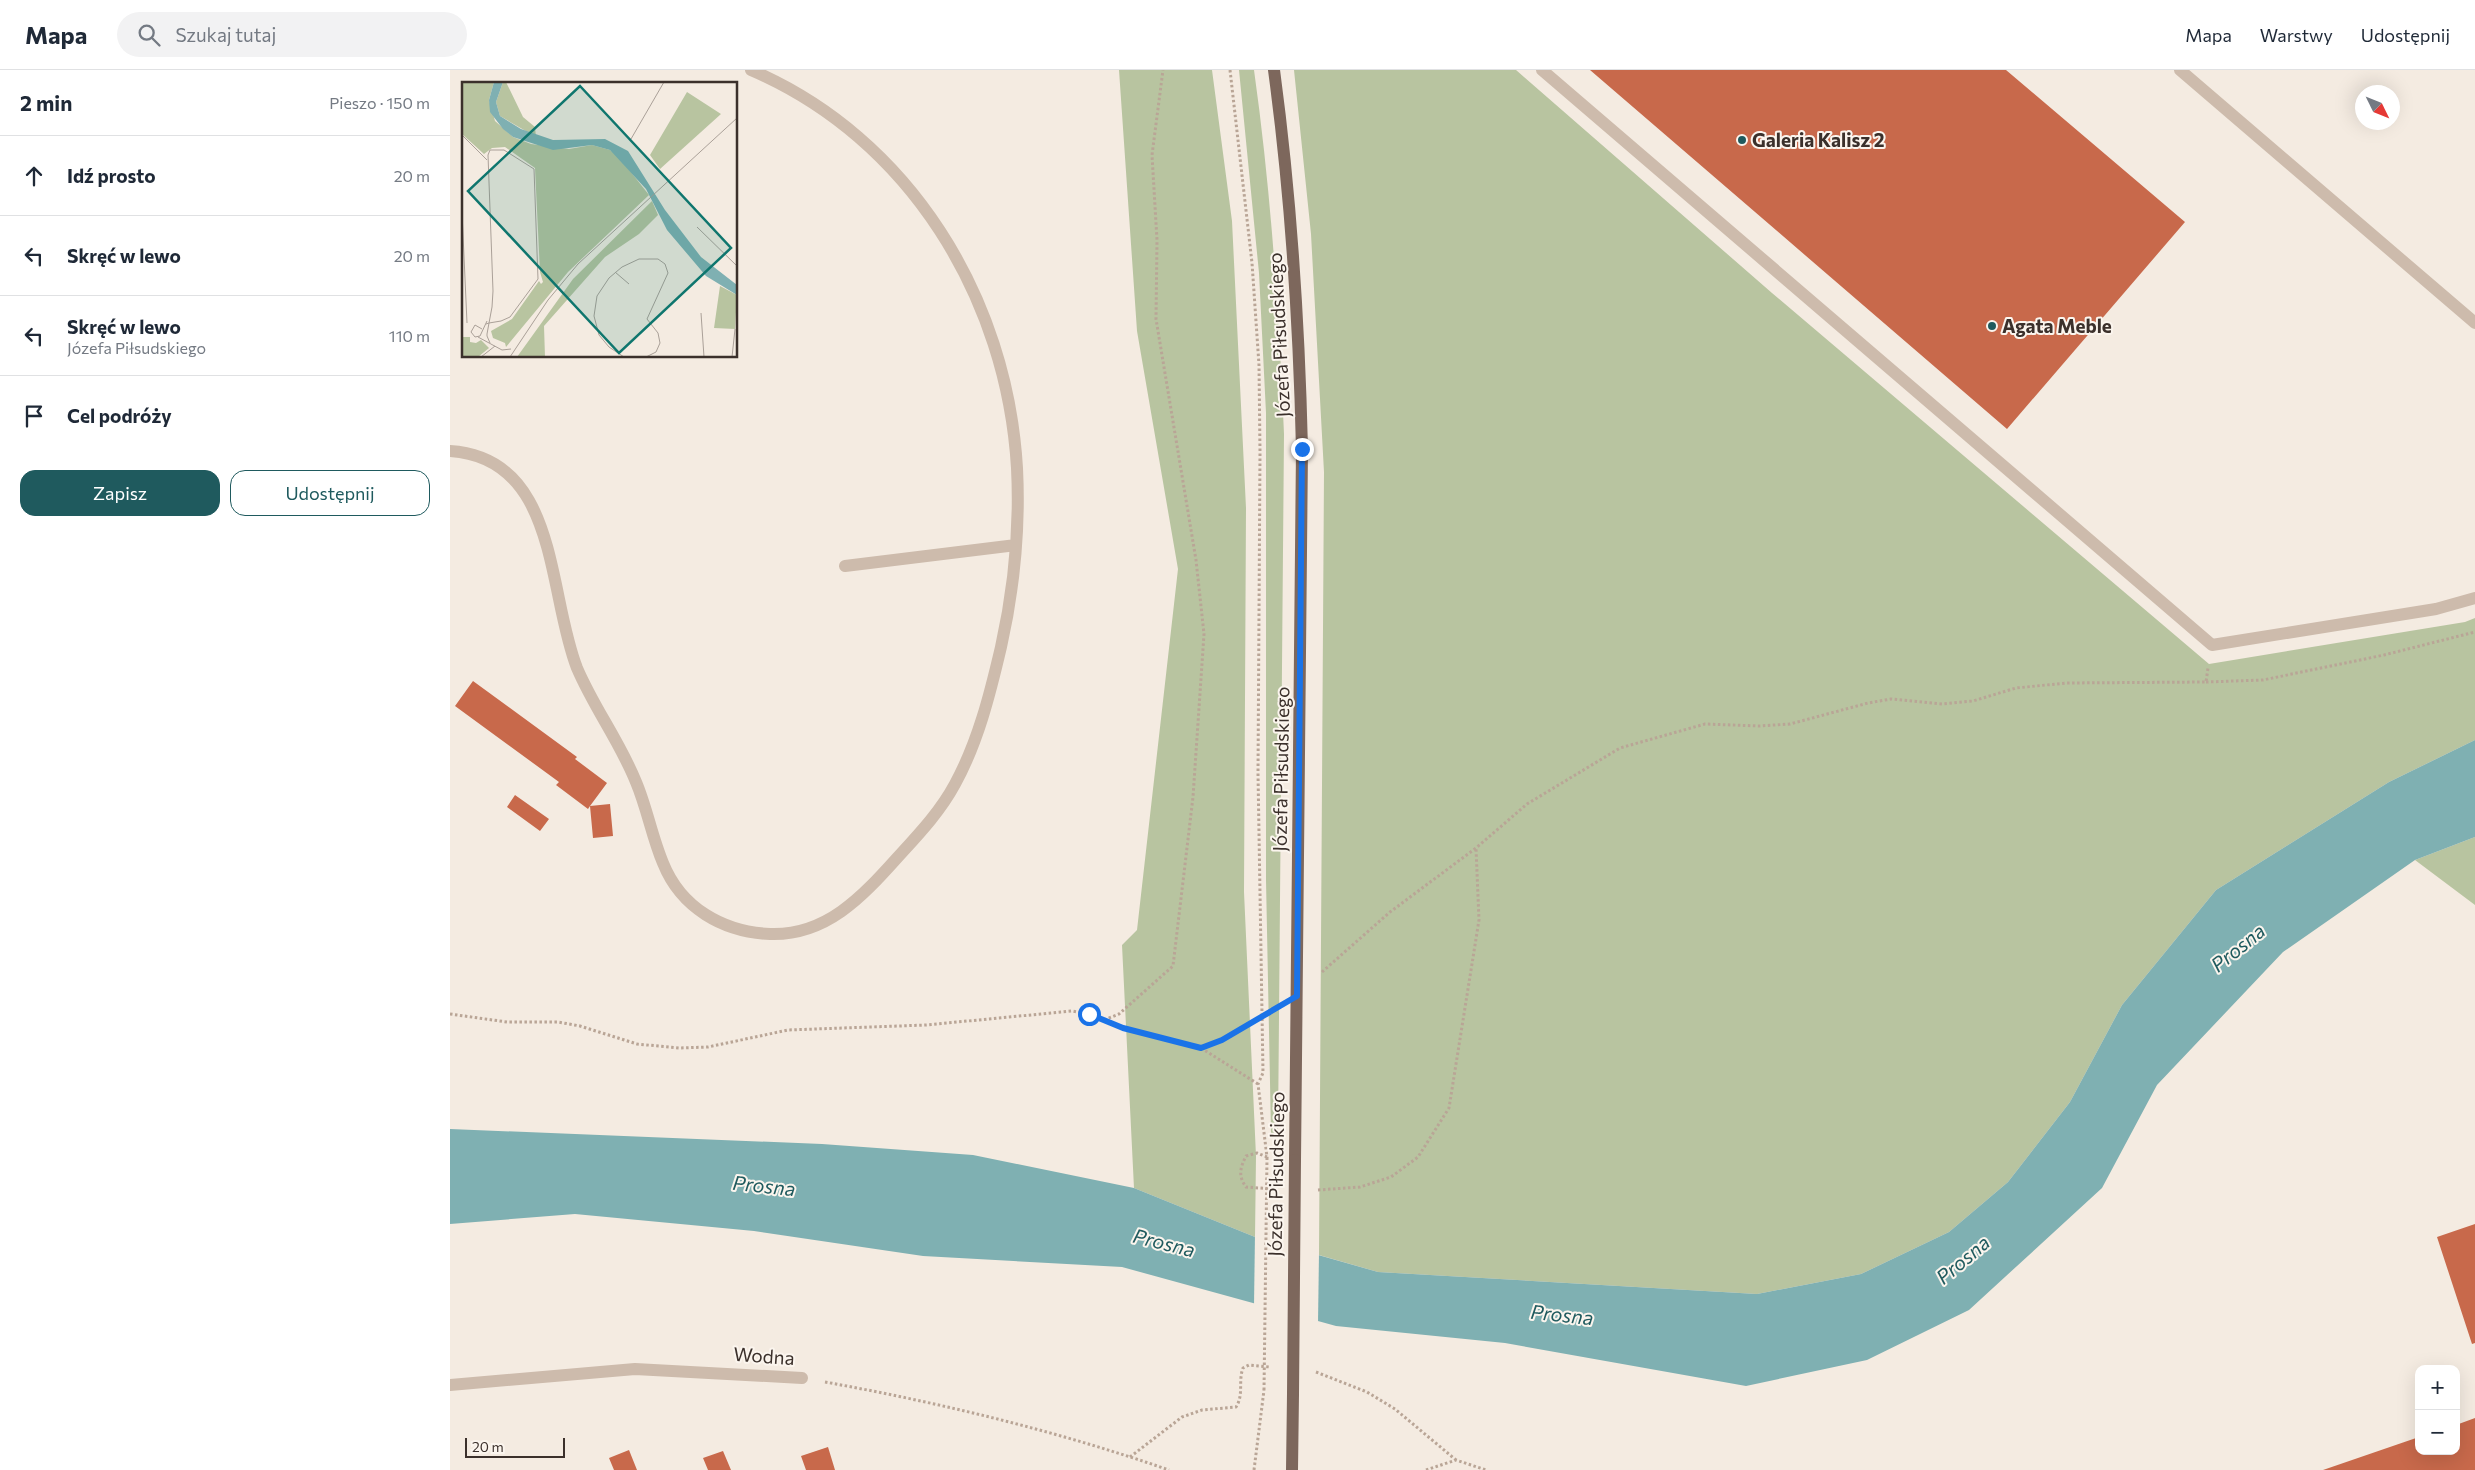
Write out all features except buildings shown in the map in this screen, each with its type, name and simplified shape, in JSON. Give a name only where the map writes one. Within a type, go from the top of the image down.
[{"type":"main road","name":"Józefa Piłsudskiego","points":[[1274,70],[1293,242],[1302,421],[1302,615],[1292,1470]]},
{"type":"street","points":[[450,451],[475,454],[489,459],[502,468],[525,492],[535,510],[547,546],[569,646],[578,669],[629,765],[670,878],[691,904],[718,922],[754,932],[774,934],[809,930],[838,916],[892,864],[941,806],[965,764],[978,731],[994,677],[1006,620],[1016,545],[1017,467],[1005,388],[981,311],[946,238],[928,210],[905,182],[859,138],[795,92],[751,70]]},
{"type":"street","points":[[1542,70],[2212,645],[2436,609],[2475,598]]},
{"type":"street","points":[[2180,70],[2475,324]]},
{"type":"street","points":[[844,566],[1016,545]]},
{"type":"street","name":"Wodna","points":[[450,1385],[635,1369],[802,1378]]},
{"type":"path","points":[[1103,1020],[1119,1014],[1173,966],[1193,797],[1204,634],[1196,560],[1156,319],[1157,240],[1152,156],[1163,70]]},
{"type":"path","points":[[1230,70],[1252,263],[1259,365],[1258,783],[1263,1073],[1258,1084],[1267,1157],[1264,1390],[1254,1470]]},
{"type":"path","points":[[1201,1048],[1222,1040],[1297,996],[1390,912],[1476,848],[1527,804],[1620,748],[1705,724],[1759,726],[1790,724],[1868,703],[1891,699],[1942,704],[1973,701],[2016,688],[2066,684],[2263,680],[2384,655],[2475,632]]},
{"type":"path","points":[[2206,682],[2212,645]]},
{"type":"path","points":[[1310,1191],[1360,1187],[1391,1177],[1418,1157],[1449,1108],[1479,920],[1476,848]]},
{"type":"path","points":[[450,1014],[507,1022],[558,1022],[580,1026],[637,1044],[678,1048],[708,1047],[788,1030],[926,1025],[1072,1011],[1123,1028],[1201,1048],[1258,1084]]},
{"type":"path","points":[[1267,1157],[1258,1153],[1246,1156],[1240,1167],[1241,1180],[1246,1187],[1273,1189]]},
{"type":"path","name":"Wodna","points":[[802,1378],[879,1392],[1069,1437],[1169,1470]]},
{"type":"path","points":[[1426,1470],[1456,1460],[1486,1470]]},
{"type":"green space","points":[[1119,70],[1212,70],[1232,221],[1246,508],[1244,892],[1256,1156],[1255,1237],[1134,1188],[1122,945],[1137,930],[1178,569],[1137,331]]},
{"type":"green space","points":[[1239,70],[1254,70],[1260,115],[1274,252],[1284,434],[1278,1133],[1271,1133],[1266,880],[1266,413],[1259,273]]},
{"type":"green space","points":[[1294,70],[1516,70],[1772,293],[2209,664],[2465,622],[2475,618],[2475,740],[2389,782],[2216,890],[2122,1005],[2070,1102],[2008,1182],[1949,1232],[1861,1274],[1757,1294],[1378,1272],[1319,1255],[1324,472],[1311,234]]},
{"type":"green space","points":[[2475,837],[2475,905],[2415,860]]},
{"type":"water","name":"Prosna","points":[[2475,740],[2475,837],[2415,860],[2283,952],[2157,1085],[2102,1188],[1969,1310],[1867,1360],[1746,1386],[1505,1343],[1336,1326],[1122,1267],[923,1256],[754,1231],[575,1214],[450,1224],[450,1129],[822,1144],[973,1155],[1134,1188],[1255,1237],[1378,1272],[1757,1294],[1861,1274],[1949,1232],[2008,1182],[2070,1102],[2122,1005],[2216,890],[2389,782]]},
{"type":"pier","points":[[1255,1234],[1319,1253],[1318,1323],[1254,1306]]},
{"type":"place","name":"Galeria Kalisz 2","points":[[1742,140]]},
{"type":"place","name":"Agata Meble","points":[[1992,326]]},
{"type":"route","points":[[1089,1014],[1123,1028],[1182,1045],[1201,1048],[1222,1040],[1297,996],[1302,615],[1302,449]]}]
